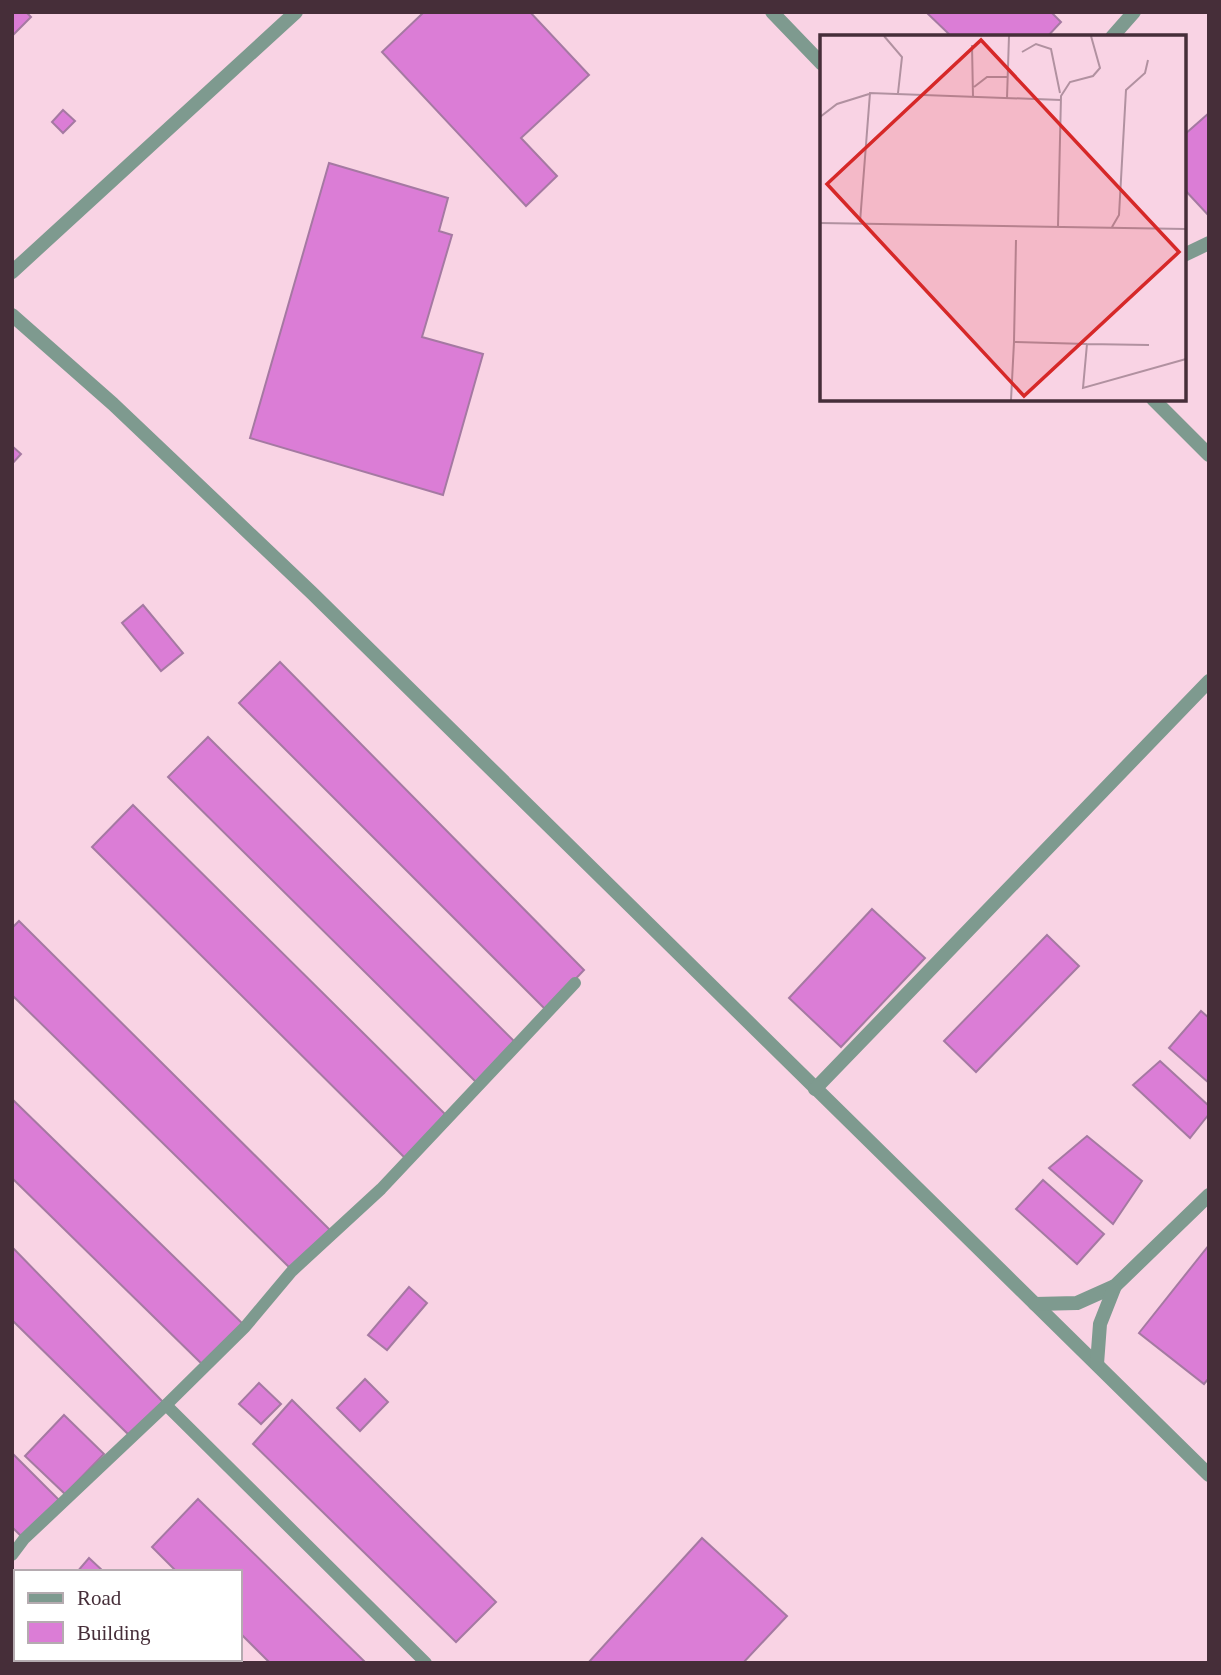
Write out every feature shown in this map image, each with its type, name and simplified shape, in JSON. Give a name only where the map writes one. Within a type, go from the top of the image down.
[{"type":"street","points":[[12,272],[296,12]]},
{"type":"street","points":[[772,12],[820,62]]},
{"type":"street","points":[[1114,35],[1133,12]]},
{"type":"street","points":[[1186,254],[1209,243]]},
{"type":"street","points":[[12,315],[113,404],[312,593],[1209,1475]]},
{"type":"street","points":[[1155,401],[1209,454]]},
{"type":"street","points":[[815,1089],[1209,681]]},
{"type":"street","points":[[1035,1304],[1077,1303],[1115,1286],[1209,1195]]},
{"type":"street","points":[[1097,1364],[1100,1324],[1115,1286]]},
{"type":"lane","points":[[12,1555],[24,1539],[245,1327],[292,1271],[381,1189],[575,983]]},
{"type":"lane","points":[[166,1405],[426,1663]]},
{"type":"building","points":[[12,12],[26,12],[31,17],[12,36]]},
{"type":"building","points":[[424,12],[530,12],[589,75],[521,138],[557,176],[526,206],[382,52]]},
{"type":"building","points":[[926,12],[1051,12],[1061,22],[1049,35],[950,35]]},
{"type":"building","points":[[63,110],[75,121],[63,133],[52,122]]},
{"type":"building","points":[[1209,113],[1209,216],[1186,191],[1186,133]]},
{"type":"building","points":[[329,163],[448,198],[439,231],[452,235],[422,337],[483,354],[443,495],[250,438]]},
{"type":"building","points":[[12,446],[21,454],[12,464]]},
{"type":"building","points":[[143,605],[183,653],[161,671],[122,623]]},
{"type":"building","points":[[280,662],[584,970],[546,1010],[239,703]]},
{"type":"building","points":[[208,737],[517,1044],[478,1084],[168,777]]},
{"type":"building","points":[[133,805],[447,1116],[405,1158],[92,847]]},
{"type":"building","points":[[872,909],[925,958],[841,1047],[789,998]]},
{"type":"building","points":[[19,921],[330,1230],[291,1269],[12,995],[12,928]]},
{"type":"building","points":[[1047,935],[1079,966],[976,1072],[944,1041]]},
{"type":"building","points":[[1201,1011],[1209,1018],[1209,1083],[1169,1048]]},
{"type":"building","points":[[1160,1061],[1209,1106],[1209,1114],[1190,1138],[1133,1085]]},
{"type":"building","points":[[12,1099],[244,1325],[204,1366],[12,1178]]},
{"type":"building","points":[[1087,1136],[1142,1181],[1113,1224],[1049,1168]]},
{"type":"building","points":[[1043,1180],[1104,1234],[1077,1264],[1016,1209]]},
{"type":"building","points":[[1209,1245],[1209,1378],[1204,1384],[1139,1333]]},
{"type":"building","points":[[12,1247],[165,1404],[131,1437],[12,1320]]},
{"type":"building","points":[[409,1287],[427,1303],[387,1350],[368,1335]]},
{"type":"building","points":[[365,1379],[388,1402],[360,1431],[337,1408]]},
{"type":"building","points":[[259,1383],[281,1404],[261,1424],[239,1404]]},
{"type":"building","points":[[292,1400],[496,1602],[456,1642],[253,1444]]},
{"type":"building","points":[[64,1415],[104,1454],[65,1494],[25,1456]]},
{"type":"building","points":[[12,1453],[61,1502],[23,1538],[12,1527]]},
{"type":"building","points":[[198,1499],[366,1663],[270,1663],[242,1635],[242,1570],[175,1570],[152,1547]]},
{"type":"building","points":[[702,1538],[787,1616],[743,1663],[588,1663]]},
{"type":"building","points":[[89,1558],[102,1570],[79,1570]]}]
